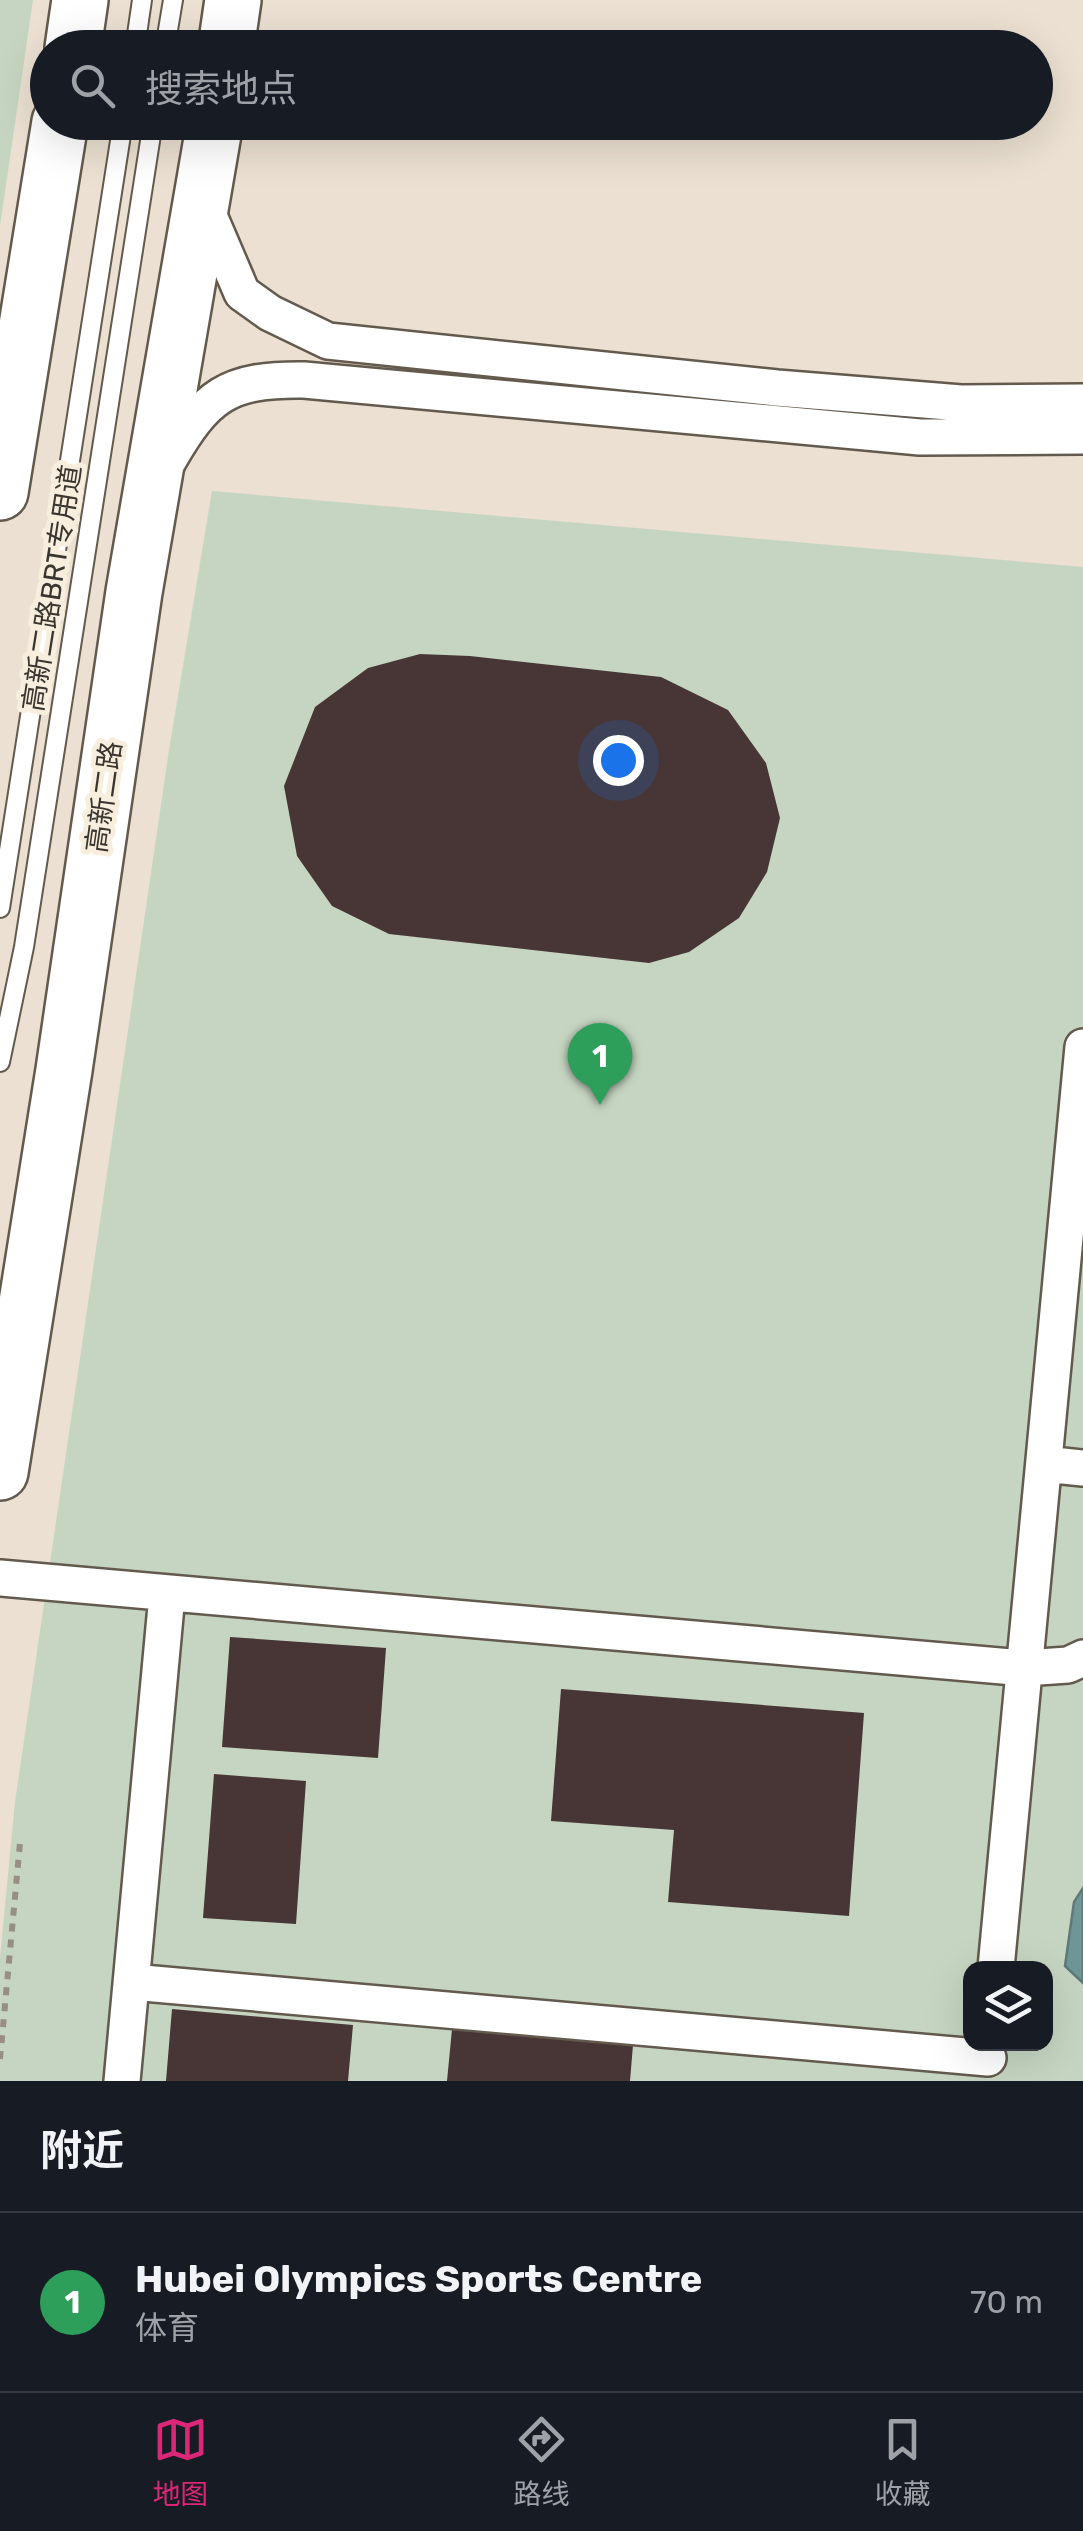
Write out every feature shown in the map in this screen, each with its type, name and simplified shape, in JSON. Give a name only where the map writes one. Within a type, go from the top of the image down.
[{"type":"main road","points":[[76,30],[80,0]]},
{"type":"main road","points":[[229,30],[233,0]]},
{"type":"main road","points":[[0,492],[57,140]]},
{"type":"main road","name":"高新二路","points":[[0,1472],[152,488],[211,140]]},
{"type":"street","points":[[203,200],[242,293],[270,313],[328,341],[796,390],[961,403],[1083,402]]},
{"type":"street","points":[[152,488],[187,427],[224,391],[263,380],[304,380],[920,437],[1083,436]]},
{"type":"street","points":[[997,1961],[1083,1047]]},
{"type":"street","points":[[1044,1464],[1083,1468]]},
{"type":"street","points":[[0,1578],[1024,1668],[1068,1665],[1083,1658]]},
{"type":"street","points":[[122,2081],[167,1595]]},
{"type":"street","points":[[132,1982],[987,2061]]},
{"type":"lane","points":[[138,30],[142,0]]},
{"type":"lane","points":[[168,30],[172,0]]},
{"type":"lane","name":"高新二路BRT专用道","points":[[0,908],[120,140]]},
{"type":"lane","name":"高新二路BRT专用道","points":[[0,1062],[24,947],[150,140]]},
{"type":"path","points":[[0,2059],[20,1843]]},
{"type":"path","points":[[0,1958],[11,1959]]},
{"type":"green space","points":[[0,0],[33,0],[0,226]]},
{"type":"green space","points":[[212,491],[1083,567],[1083,2081],[0,2081],[0,1957],[15,1802],[169,750]]},
{"type":"water","points":[[1083,1888],[1083,1983],[1065,1966],[1074,1902]]},
{"type":"building","points":[[420,654],[661,677],[728,710],[766,763],[780,818],[767,872],[739,918],[689,952],[649,963],[389,934],[332,906],[297,856],[284,786],[315,707],[368,668]]},
{"type":"building","points":[[230,1637],[386,1648],[378,1758],[222,1747]]},
{"type":"building","points":[[561,1689],[864,1713],[849,1916],[668,1902],[674,1830],[551,1821]]},
{"type":"building","points":[[214,1774],[306,1781],[296,1924],[203,1918]]},
{"type":"building","points":[[172,2009],[353,2025],[348,2081],[166,2081]]},
{"type":"building","points":[[452,2029],[633,2045],[630,2081],[447,2081]]},
{"type":"place","name":"Hubei Olympics Sports Centre","points":[[600,1105]]}]
